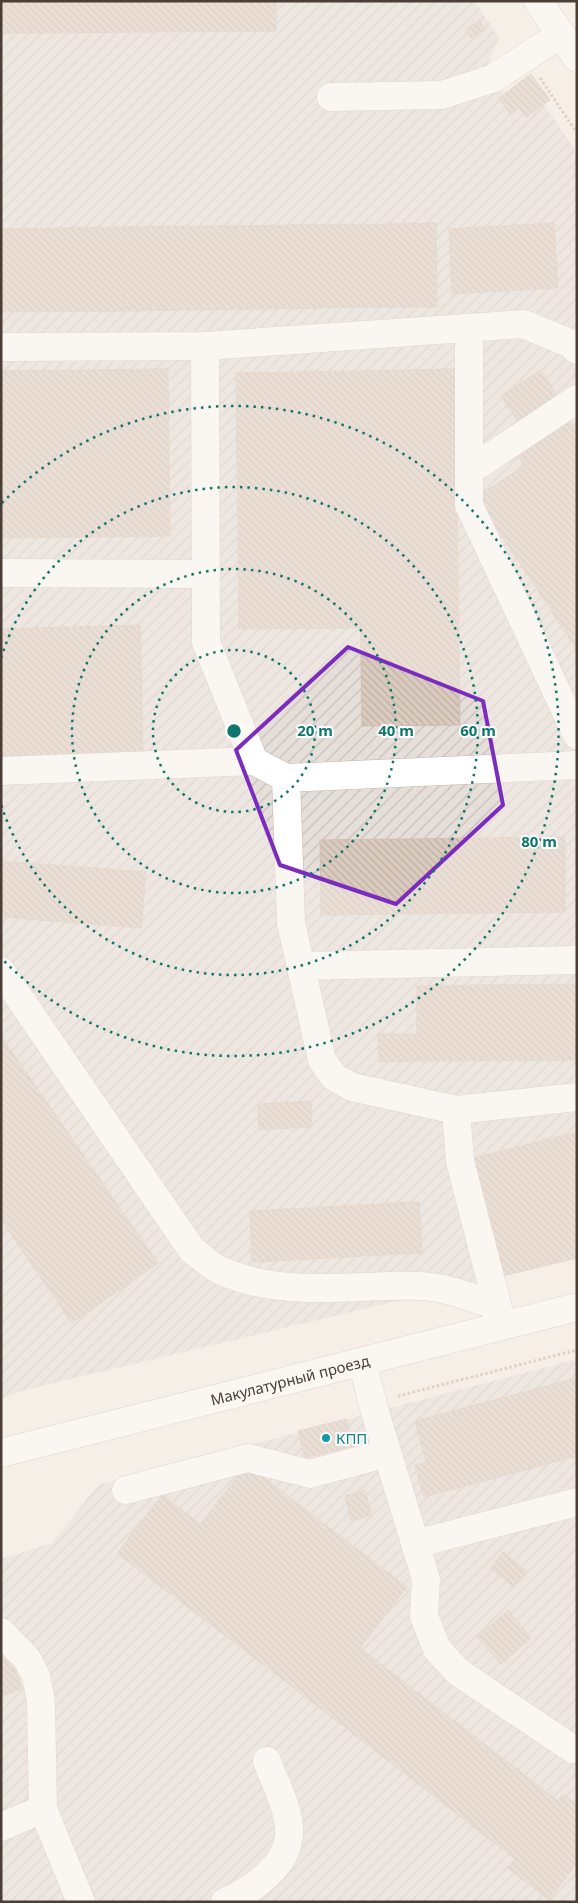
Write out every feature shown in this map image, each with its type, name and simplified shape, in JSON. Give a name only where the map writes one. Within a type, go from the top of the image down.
[{"type":"street","points":[[331,97],[442,96],[494,78],[526,57],[572,50],[543,3]]},
{"type":"street","points":[[1,347],[205,346],[524,324],[569,343],[577,350]]},
{"type":"street","points":[[469,328],[469,505],[577,735]]},
{"type":"street","points":[[205,346],[206,642],[254,761]]},
{"type":"street","points":[[469,471],[577,399]]},
{"type":"street","points":[[1,573],[206,574]]},
{"type":"street","points":[[1,772],[254,761],[286,778],[577,765]]},
{"type":"street","points":[[286,778],[291,923],[322,1060],[334,1077],[352,1087],[456,1110],[577,1097]]},
{"type":"street","points":[[302,966],[577,960]]},
{"type":"street","points":[[1,971],[192,1250],[218,1270],[251,1282],[284,1287],[422,1286],[458,1293],[500,1316]]},
{"type":"street","points":[[456,1110],[460,1161],[500,1316]]},
{"type":"street","name":"Макулатурный проезд","points":[[1,1453],[362,1361],[500,1316],[577,1307]]},
{"type":"street","points":[[362,1361],[387,1453],[426,1579],[424,1616],[437,1649],[458,1672],[573,1749],[577,1749]]},
{"type":"street","points":[[126,1490],[248,1458],[310,1474],[387,1453]]},
{"type":"street","points":[[415,1544],[577,1502]]},
{"type":"street","points":[[1,1632],[27,1659],[36,1676],[41,1702],[43,1809],[82,1902]]},
{"type":"street","points":[[225,1902],[260,1882],[276,1866],[286,1848],[289,1832],[287,1817],[267,1761]]},
{"type":"street","points":[[1,1827],[43,1809]]},
{"type":"path","points":[[526,57],[577,133]]},
{"type":"path","points":[[371,1398],[403,1395],[577,1350]]},
{"type":"highlighted area","points":[[348,647],[483,701],[503,805],[396,904],[280,865],[236,750]]},
{"type":"shaded area","points":[[1,1],[474,1],[499,37],[487,67],[494,78],[507,96],[528,81],[577,153],[577,1258],[25,1390],[1,1399]]},
{"type":"shaded area","points":[[577,1359],[577,1902],[1,1902],[1,1559],[52,1543],[98,1485]]},
{"type":"building","points":[[1,1],[30,1],[30,33],[1,33]]},
{"type":"building","points":[[30,1],[276,1],[276,31],[30,33]]},
{"type":"building","points":[[480,21],[485,30],[471,38],[466,29]]},
{"type":"building","points":[[531,74],[550,100],[526,117],[519,108],[510,114],[499,98]]},
{"type":"building","points":[[436,223],[437,307],[393,307],[392,224]]},
{"type":"building","points":[[554,223],[558,288],[452,294],[449,229]]},
{"type":"building","points":[[392,224],[393,307],[124,311],[123,227]]},
{"type":"building","points":[[123,227],[124,311],[1,312],[1,229]]},
{"type":"building","points":[[168,369],[170,536],[1,538],[1,371]]},
{"type":"building","points":[[455,369],[460,725],[362,726],[357,371]]},
{"type":"building","points":[[541,370],[559,398],[520,424],[501,396]]},
{"type":"building","points":[[357,371],[360,628],[239,629],[236,373]]},
{"type":"building","points":[[568,419],[577,431],[577,650],[476,497],[524,466],[516,453]]},
{"type":"building","points":[[140,625],[143,752],[1,758],[1,629]]},
{"type":"building","points":[[565,837],[565,912],[321,915],[320,840]]},
{"type":"building","points":[[1,861],[146,872],[141,928],[1,917]]},
{"type":"building","points":[[577,984],[577,1060],[417,1061],[417,986]]},
{"type":"building","points":[[378,1034],[417,1034],[417,1061],[379,1062]]},
{"type":"building","points":[[1,1036],[158,1263],[72,1323],[1,1220]]},
{"type":"building","points":[[311,1101],[312,1127],[259,1130],[258,1104]]},
{"type":"building","points":[[577,1132],[577,1258],[503,1276],[473,1158]]},
{"type":"building","points":[[419,1202],[422,1253],[252,1262],[250,1211]]},
{"type":"building","points":[[577,1378],[577,1456],[424,1497],[415,1465],[426,1462],[415,1421]]},
{"type":"building","name":"КПП","points":[[346,1419],[353,1446],[305,1458],[298,1431]]},
{"type":"building","points":[[247,1465],[407,1587],[316,1705],[117,1553],[162,1495],[200,1524]]},
{"type":"building","points":[[365,1490],[372,1515],[351,1521],[345,1496]]},
{"type":"building","points":[[503,1552],[527,1571],[514,1587],[490,1568]]},
{"type":"building","points":[[508,1610],[531,1638],[501,1664],[477,1637]]},
{"type":"building","points":[[360,1648],[558,1801],[563,1794],[577,1805],[577,1863],[549,1900],[508,1868],[515,1859],[316,1705]]},
{"type":"building","points":[[7,1650],[22,1688],[1,1697],[1,1653]]},
{"type":"place","name":"КПП","points":[[326,1438]]}]
